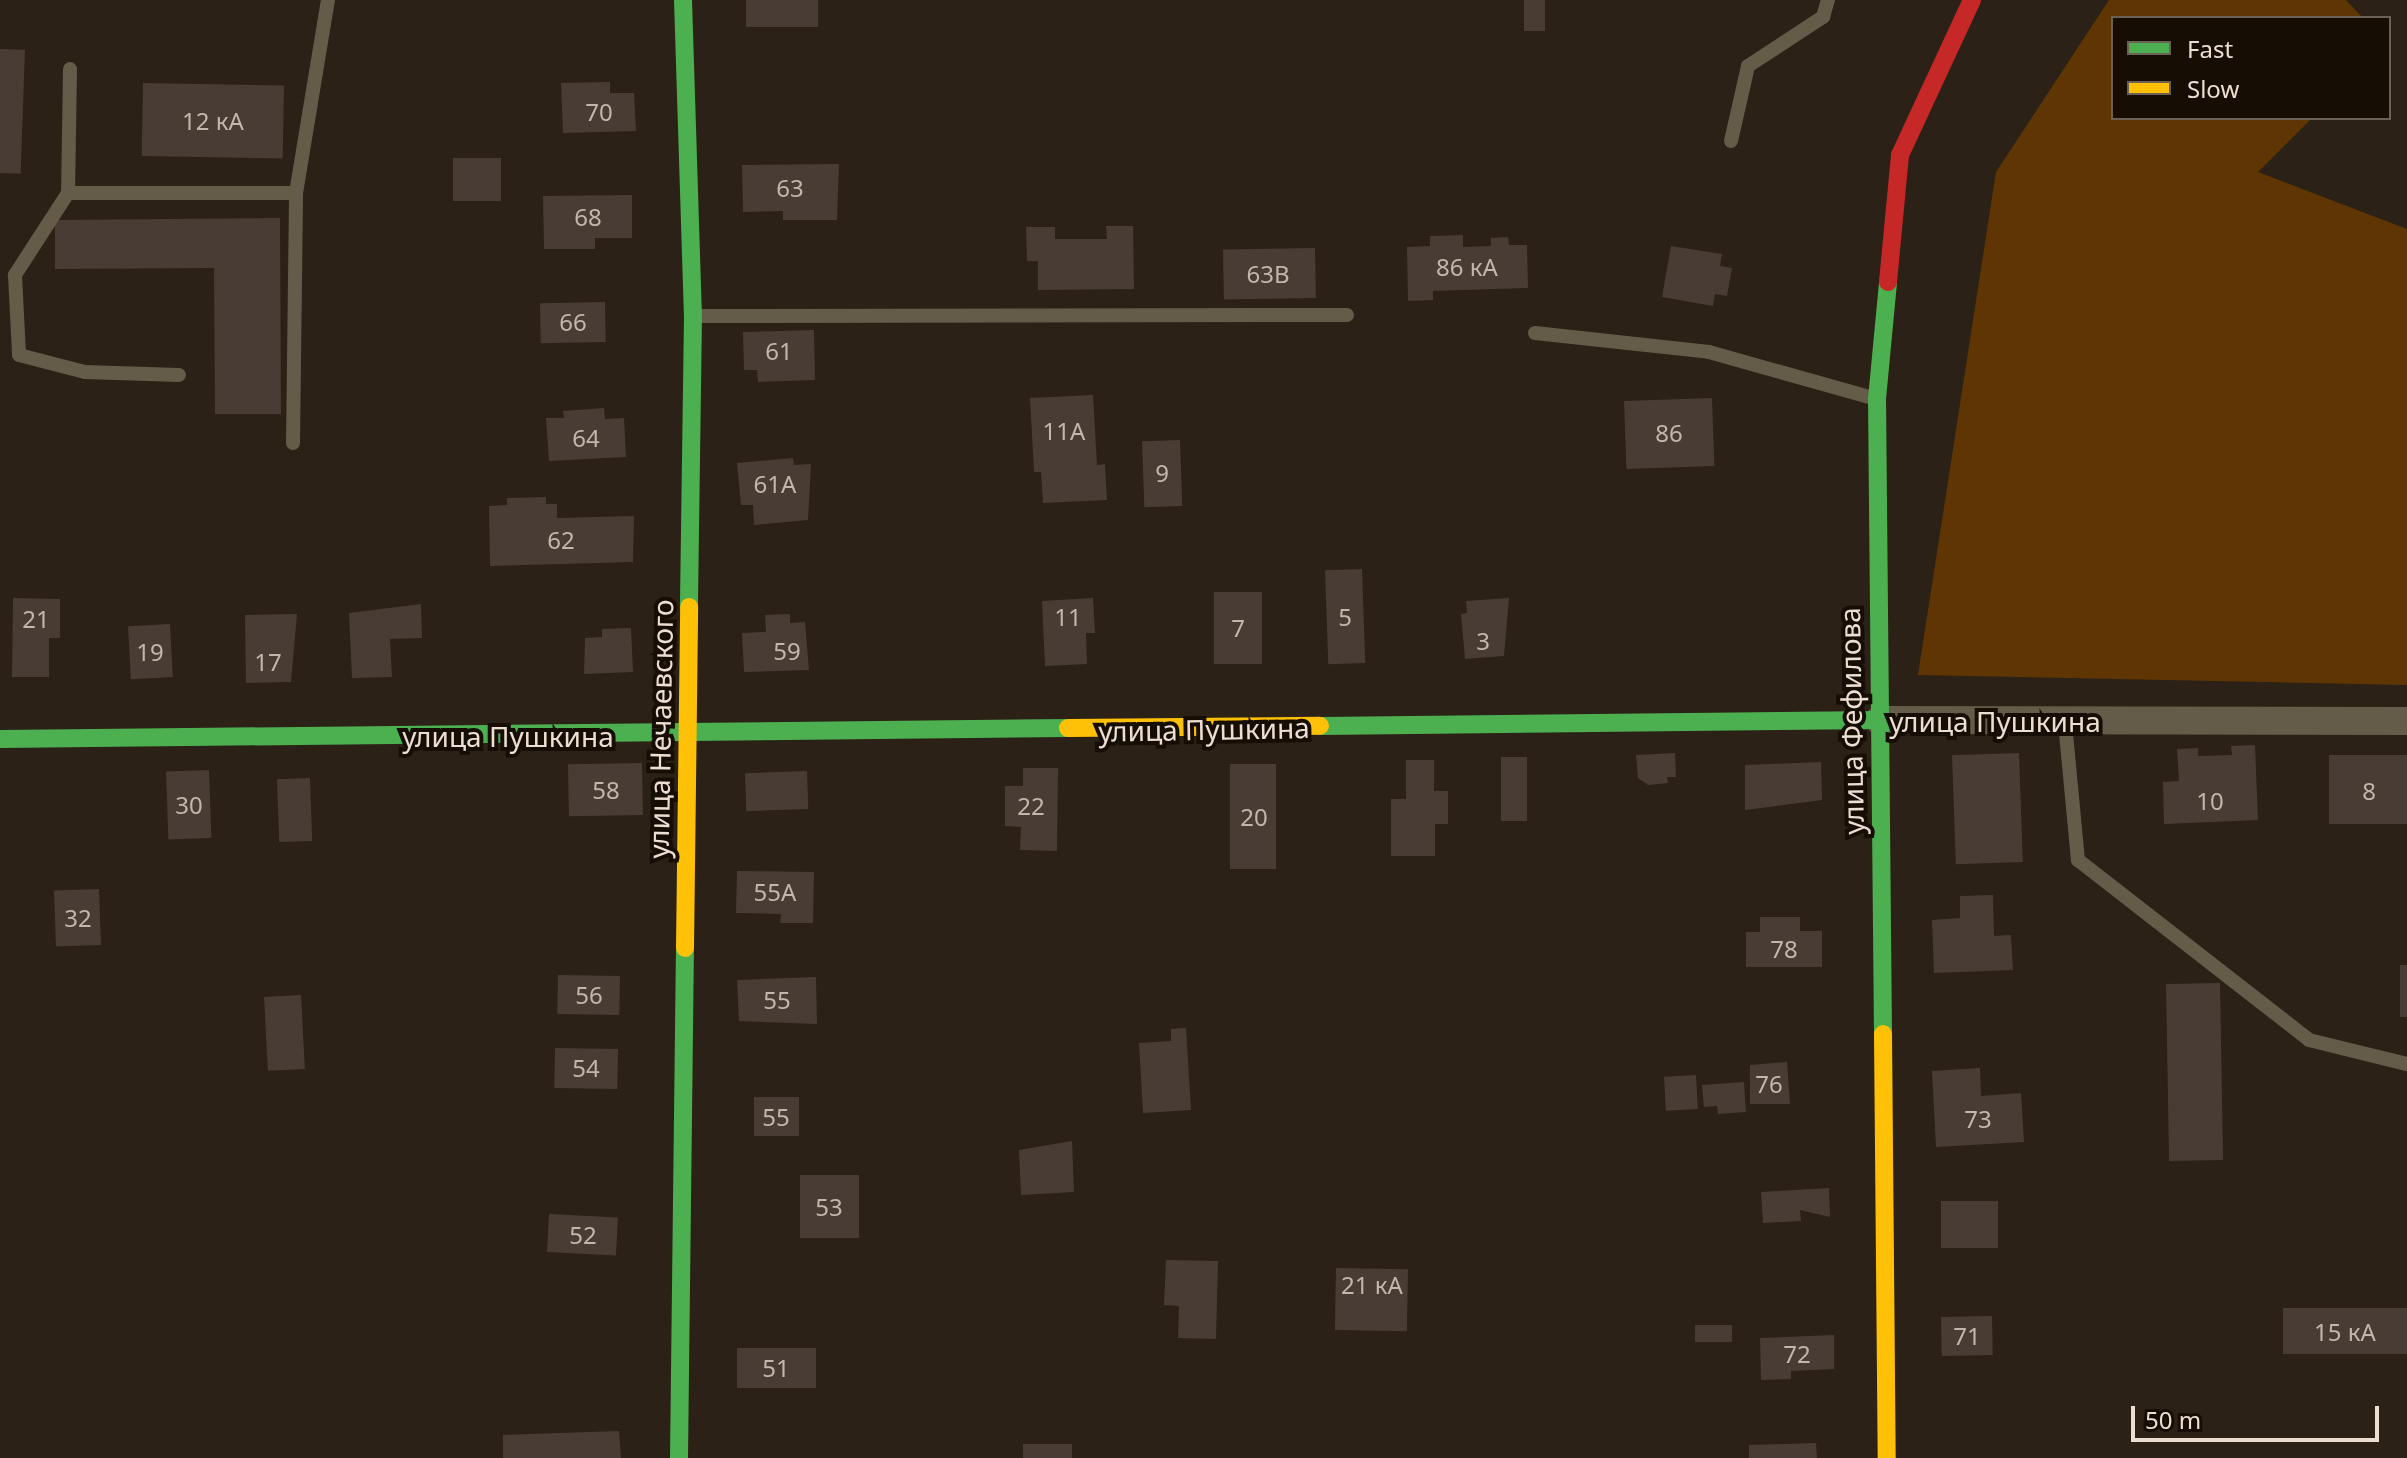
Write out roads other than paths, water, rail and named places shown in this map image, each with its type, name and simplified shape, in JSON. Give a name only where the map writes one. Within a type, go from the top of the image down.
[{"type":"main road","name":"улица Нечаевского","points":[[679,1458],[693,316],[683,0]]},
{"type":"main road","name":"улица Фефилова","points":[[1887,1458],[1877,399],[1900,155],[1972,0]]},
{"type":"main road","name":"улица Пушкина","points":[[0,739],[689,735],[1879,720]]},
{"type":"street","name":"улица Пушкина","points":[[1879,720],[2065,723],[2407,721]]},
{"type":"lane","points":[[293,443],[296,193],[328,0]]},
{"type":"lane","points":[[1731,141],[1748,66],[1823,17],[1828,0]]},
{"type":"lane","points":[[70,69],[68,193],[15,275],[19,355],[85,372],[179,375]]},
{"type":"lane","points":[[68,193],[296,193]]},
{"type":"lane","points":[[693,316],[1347,315]]},
{"type":"lane","points":[[1535,333],[1709,352],[1877,399]]},
{"type":"lane","points":[[2065,723],[2078,860],[2309,1040],[2407,1064]]}]
